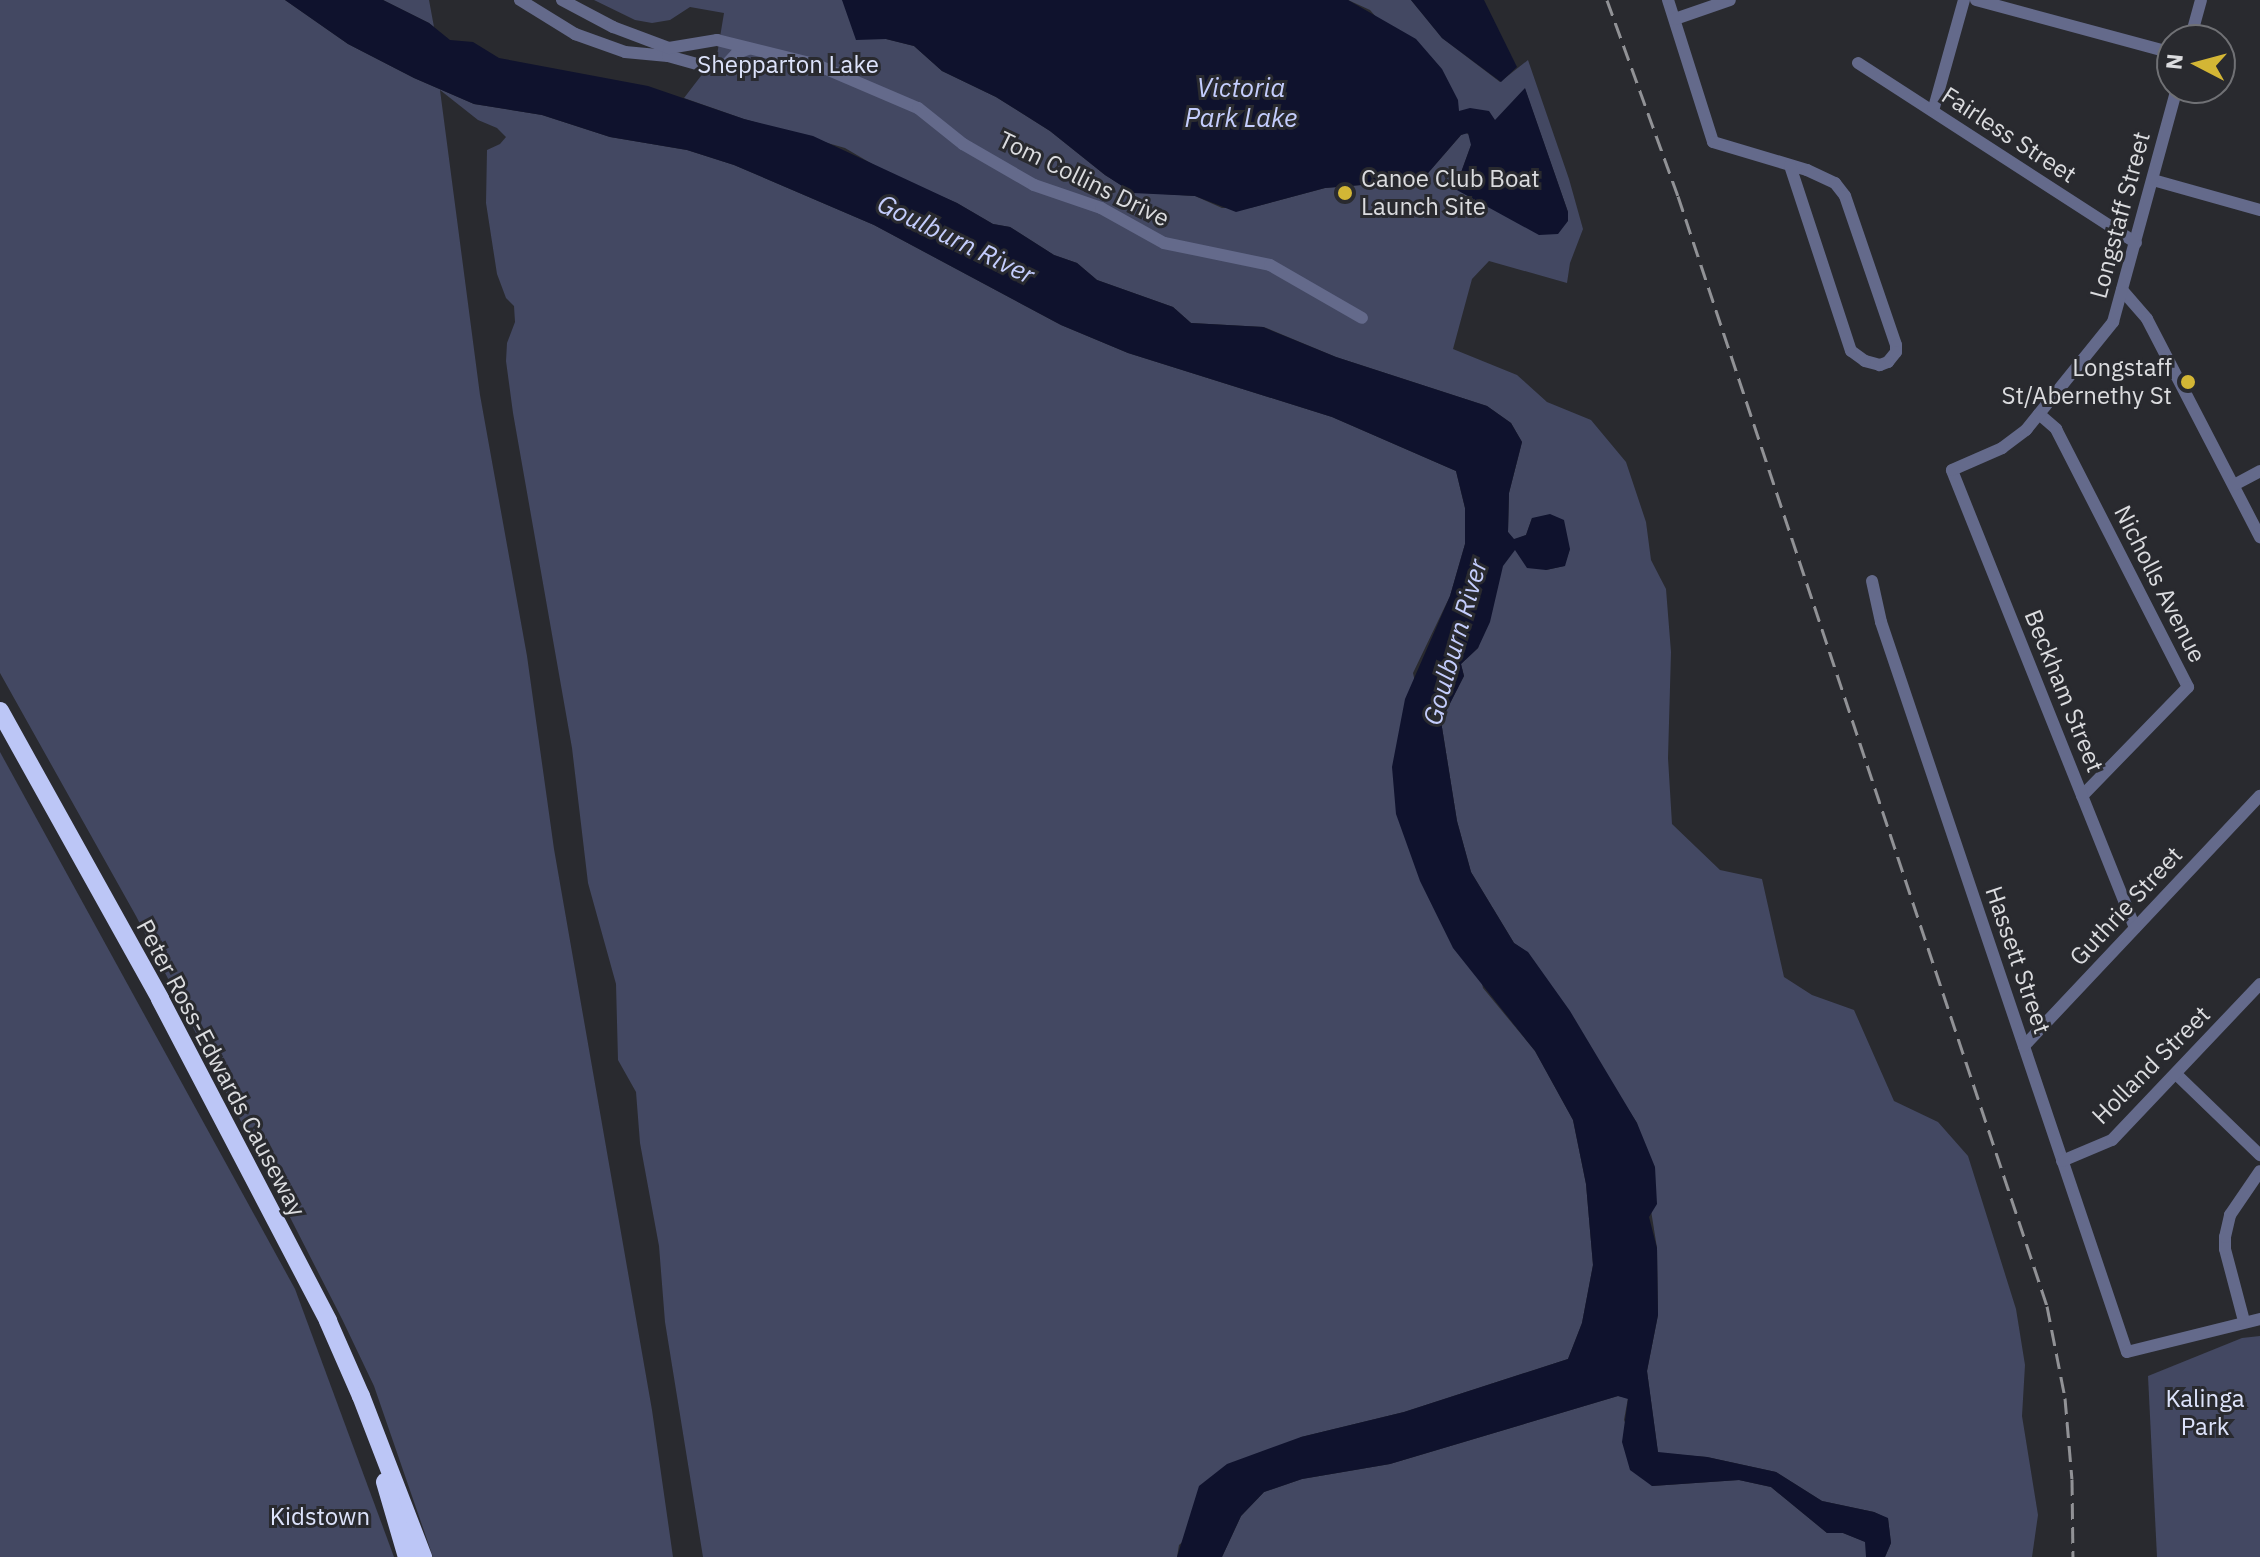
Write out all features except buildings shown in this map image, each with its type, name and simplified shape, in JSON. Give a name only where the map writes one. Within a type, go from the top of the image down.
[{"type":"highway","name":"Peter Ross-Edwards Causeway","points":[[0,711],[160,999],[328,1321],[361,1396],[396,1499],[423,1557]]},
{"type":"highway","name":"Peter Ross-Edwards Causeway","points":[[396,1499],[407,1557]]},
{"type":"street","points":[[520,0],[558,25],[608,47],[720,69],[748,49]]},
{"type":"street","points":[[562,0],[661,46],[675,48],[717,40],[726,43],[731,50],[730,59]]},
{"type":"street","points":[[1668,0],[1713,142],[1732,145],[1790,166],[1835,183],[1845,196],[1896,345],[1893,356],[1880,365],[1857,358],[1851,351],[1790,166]]},
{"type":"street","points":[[1675,19],[1730,0]]},
{"type":"street","points":[[1933,111],[1964,0]]},
{"type":"street","points":[[1976,0],[2156,49]]},
{"type":"street","points":[[2194,24],[2201,0]]},
{"type":"street","points":[[706,64],[703,51],[708,42]]},
{"type":"street","name":"Tom Collins Drive","points":[[726,43],[807,61],[912,105],[963,144],[1034,185],[1101,208],[1164,243],[1270,265],[1362,318]]},
{"type":"street","name":"Fairless Street","points":[[1858,63],[2136,243]]},
{"type":"street","name":"Longstaff Street","points":[[1952,470],[2002,448],[2026,430],[2113,322],[2173,104]]},
{"type":"street","points":[[2153,180],[2260,210]]},
{"type":"street","points":[[2122,290],[2147,319],[2260,537]]},
{"type":"street","name":"Nicholls Avenue","points":[[2039,414],[2056,429],[2188,687],[2082,796]]},
{"type":"street","name":"Beckham Street","points":[[1952,470],[2135,928]]},
{"type":"street","points":[[2234,485],[2260,471]]},
{"type":"street","name":"Hassett Street","points":[[1872,581],[1881,622],[2127,1352],[2244,1321]]},
{"type":"street","name":"Guthrie Street","points":[[2024,1046],[2260,796]]},
{"type":"street","name":"Holland Street","points":[[2062,1161],[2112,1140],[2260,984]]},
{"type":"street","points":[[2176,1074],[2260,1155]]},
{"type":"street","points":[[2260,1171],[2230,1215],[2225,1237],[2225,1249],[2244,1321],[2260,1319]]},
{"type":"green space","points":[[0,0],[285,0],[348,44],[474,104],[542,115],[610,137],[687,150],[734,165],[874,225],[1061,325],[1128,353],[1332,417],[1456,471],[1465,508],[1465,544],[1450,596],[1413,673],[1483,988],[1535,1051],[1573,1120],[1586,1184],[1593,1265],[1582,1323],[1568,1359],[1404,1412],[1301,1437],[1179,1545],[1177,1557],[703,1557],[665,1322],[659,1246],[640,1143],[636,1092],[618,1060],[616,984],[588,883],[572,748],[513,413],[506,361],[507,343],[515,322],[514,306],[506,298],[497,274],[486,203],[487,150],[506,137],[440,90],[480,395],[527,656],[554,849],[652,1410],[673,1557],[433,1557],[374,1386],[342,1319],[136,916],[0,673]]},
{"type":"green space","points":[[383,0],[429,0],[434,27],[429,23]]},
{"type":"green space","name":"Shepparton Lake","points":[[594,0],[842,0],[886,39],[914,46],[942,71],[996,97],[1050,131],[1105,175],[1132,192],[1195,196],[1222,208],[1250,208],[1325,188],[1422,180],[1466,133],[1471,136],[1471,145],[1455,189],[1568,212],[1525,89],[1495,121],[1458,112],[1370,10],[1348,0],[1411,0],[1442,38],[1500,82],[1528,60],[1583,229],[1570,263],[1567,283],[1489,261],[1472,279],[1453,349],[1517,375],[1547,402],[1591,420],[1626,462],[1646,522],[1651,560],[1666,589],[1671,652],[1668,758],[1672,824],[1720,870],[1762,879],[1784,977],[1812,995],[1854,1010],[1894,1101],[1938,1122],[1968,1156],[2016,1309],[2025,1365],[2022,1416],[2038,1515],[2032,1557],[1885,1557],[1891,1543],[1888,1519],[1874,1512],[1822,1501],[1776,1472],[1707,1457],[1658,1453],[1647,1371],[1658,1315],[1657,1248],[1637,1123],[1528,953],[1514,943],[1471,872],[1457,821],[1441,721],[1464,676],[1461,664],[1478,648],[1502,566],[1515,549],[1546,570],[1564,566],[1570,549],[1532,518],[1526,535],[1514,540],[1508,532],[1509,493],[1522,442],[1511,423],[1487,406],[1336,357],[1264,327],[1191,323],[1173,307],[1097,280],[1077,263],[1054,255],[1010,227],[993,224],[957,203],[891,175],[845,148],[684,98],[717,55],[724,13],[690,7],[670,20],[652,23],[635,20]]},
{"type":"green space","name":"Kidstown","points":[[0,752],[295,1289],[394,1557],[0,1557]]},
{"type":"green space","name":"Kalinga Park","points":[[2260,1336],[2260,1557],[2157,1557],[2148,1376],[2242,1338]]},
{"type":"green space","points":[[1618,1396],[1628,1398],[1624,1420],[1652,1486],[1739,1480],[1771,1487],[1827,1533],[1843,1533],[1866,1542],[1866,1557],[1222,1557],[1241,1516],[1264,1492],[1302,1479],[1390,1464]]},
{"type":"water","name":"Goulburn River","points":[[285,0],[383,0],[429,23],[450,40],[473,42],[499,58],[648,86],[744,119],[813,136],[957,203],[993,224],[1010,227],[1054,255],[1077,263],[1097,280],[1173,307],[1191,323],[1263,327],[1336,357],[1487,406],[1511,423],[1522,442],[1509,493],[1508,532],[1514,539],[1526,535],[1532,518],[1550,514],[1564,520],[1570,549],[1565,566],[1546,570],[1527,568],[1515,550],[1503,566],[1490,622],[1478,648],[1461,664],[1464,676],[1441,721],[1457,821],[1471,872],[1514,943],[1528,952],[1570,1011],[1637,1123],[1655,1167],[1657,1204],[1649,1217],[1657,1248],[1658,1315],[1647,1371],[1658,1452],[1707,1457],[1776,1472],[1822,1501],[1888,1518],[1891,1543],[1885,1557],[1866,1557],[1865,1542],[1843,1533],[1827,1533],[1771,1487],[1739,1480],[1652,1486],[1630,1470],[1622,1442],[1628,1399],[1618,1396],[1390,1464],[1302,1479],[1264,1492],[1241,1516],[1222,1557],[1177,1557],[1199,1486],[1227,1464],[1301,1437],[1404,1412],[1568,1359],[1582,1323],[1593,1265],[1586,1184],[1573,1120],[1535,1051],[1453,948],[1420,881],[1396,814],[1392,767],[1405,699],[1450,596],[1465,544],[1465,508],[1456,471],[1332,417],[1128,353],[1061,325],[874,225],[734,165],[687,150],[610,137],[542,115],[474,104],[348,44]]},
{"type":"water","name":"Victoria Park Lake","points":[[842,0],[1348,0],[1416,39],[1442,69],[1458,100],[1459,111],[1470,108],[1489,111],[1495,120],[1525,88],[1568,212],[1568,221],[1558,234],[1539,235],[1455,189],[1471,145],[1468,133],[1461,135],[1422,180],[1325,188],[1236,212],[1195,196],[1133,193],[1050,131],[996,97],[942,71],[914,46],[886,39],[856,40]]},
{"type":"water","points":[[1411,0],[1484,0],[1517,67],[1501,82],[1442,38]]},
{"type":"railway","points":[[1607,0],[1678,196],[2047,1306],[2065,1398],[2072,1479],[2073,1557]]},
{"type":"place","name":"Canoe Club Boat Launch Site","points":[[1345,193]]},
{"type":"place","name":"Longstaff St/Abernethy St","points":[[2188,382]]}]
